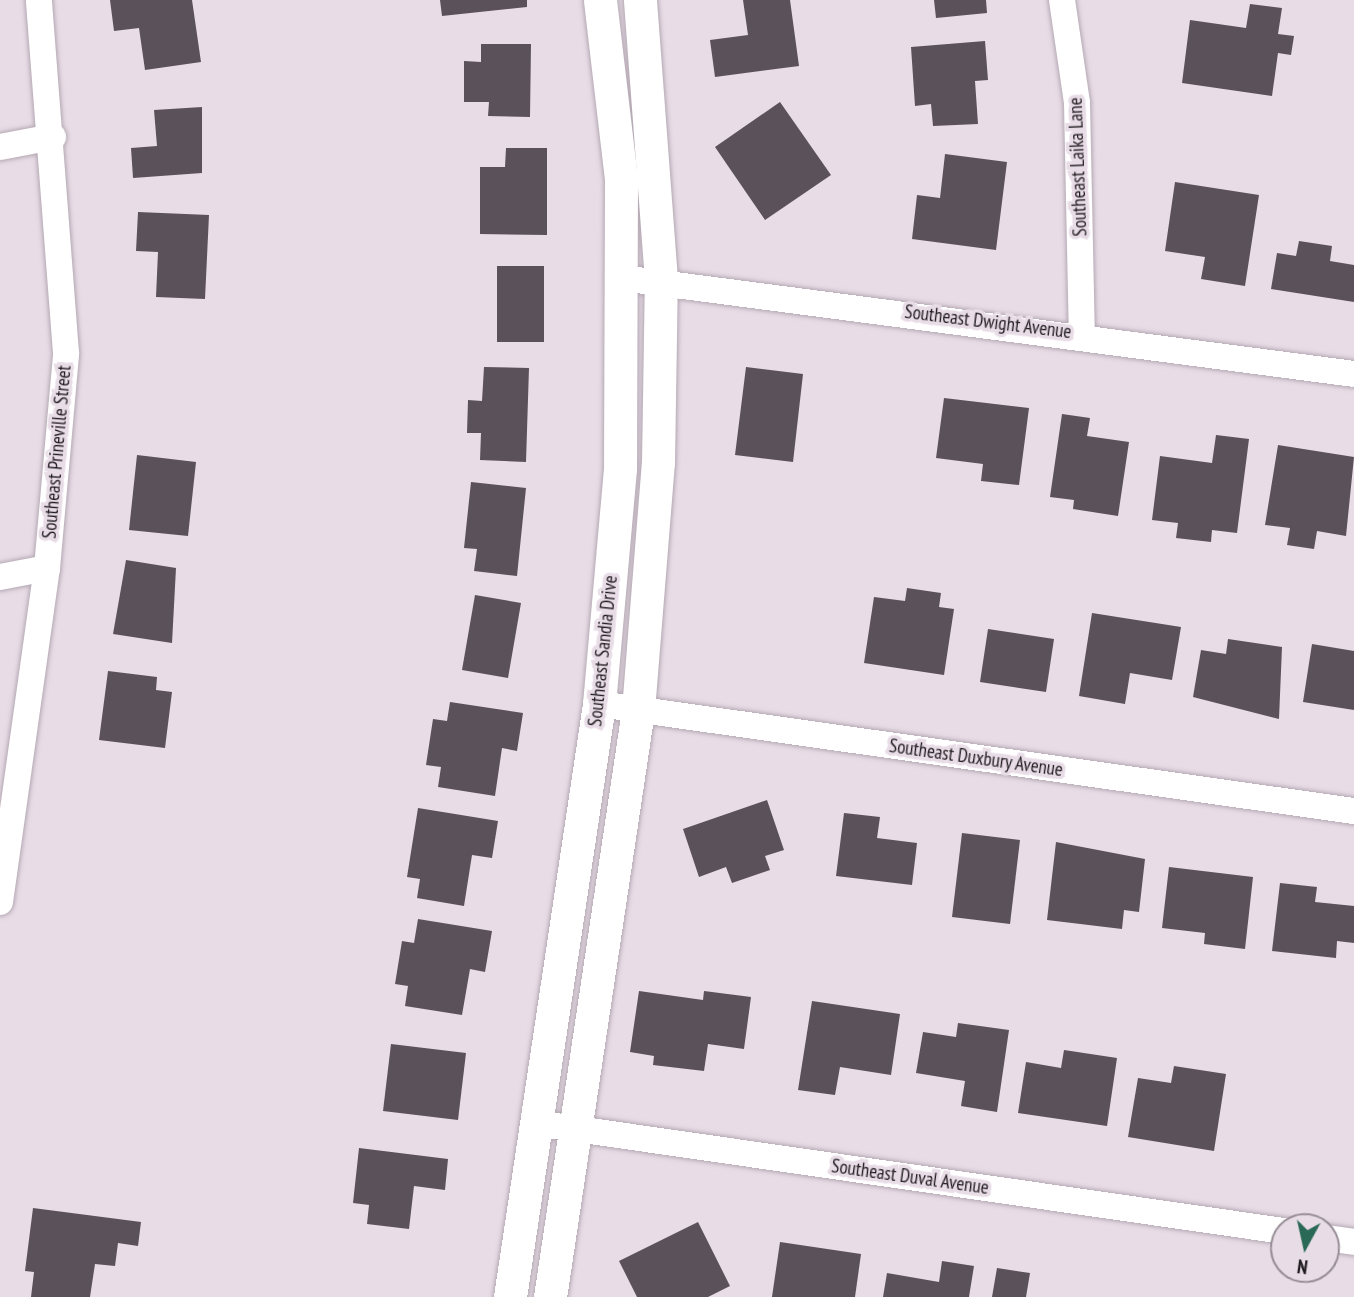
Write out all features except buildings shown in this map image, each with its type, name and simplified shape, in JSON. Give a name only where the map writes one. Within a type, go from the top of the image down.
[{"type":"street","name":"Southeast Prineville Street","points":[[0,902],[47,568],[66,354],[53,137],[39,0]]},
{"type":"street","name":"Southeast Sandia Drive","points":[[510,1297],[598,704],[620,469],[621,178],[600,0]]},
{"type":"street","name":"Southeast Sandia Drive","points":[[550,1297],[638,710],[658,463],[661,280],[640,0]]},
{"type":"street","name":"Southeast Laika Lane","points":[[1062,0],[1077,103],[1082,335]]},
{"type":"street","points":[[0,147],[53,137]]},
{"type":"street","name":"Southeast Dwight Avenue","points":[[622,278],[661,280],[1082,335],[1354,374]]},
{"type":"street","points":[[0,577],[47,568]]},
{"type":"street","name":"Southeast Duxbury Avenue","points":[[598,704],[1354,811]]},
{"type":"street","name":"Southeast Duval Avenue","points":[[535,1123],[1270,1229]]}]
